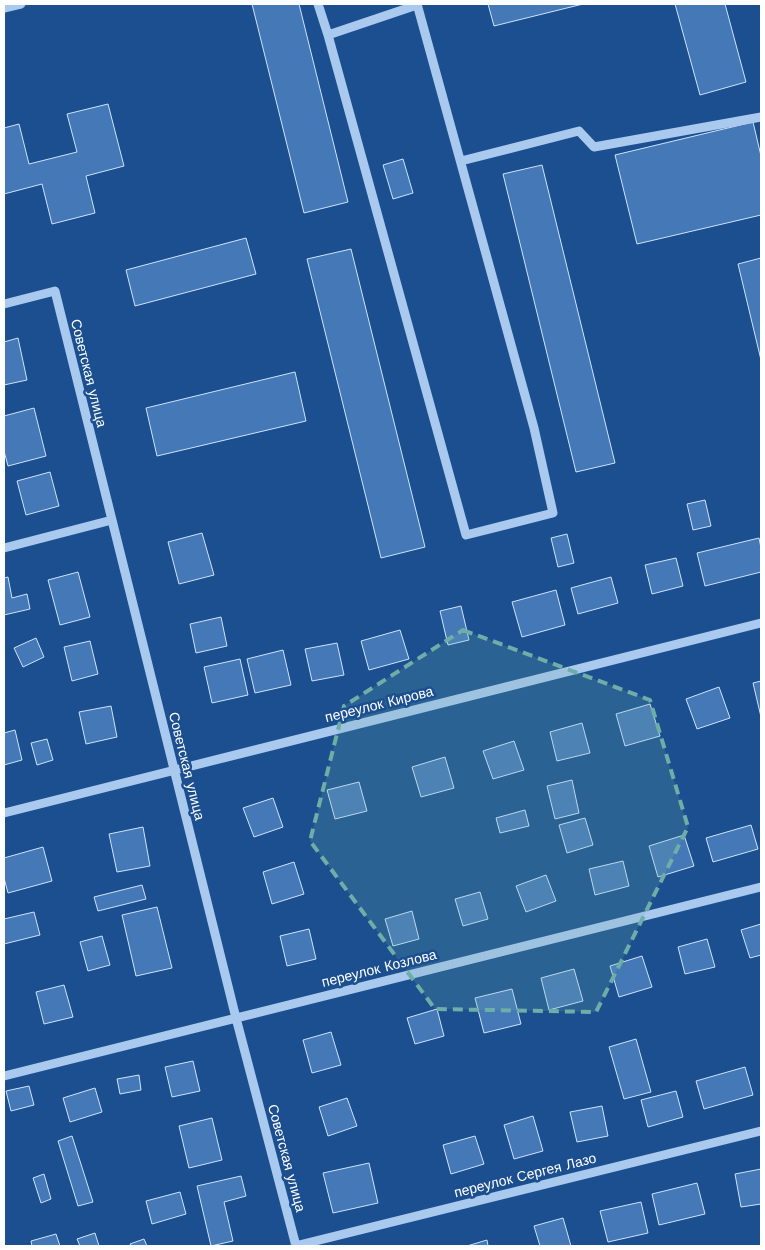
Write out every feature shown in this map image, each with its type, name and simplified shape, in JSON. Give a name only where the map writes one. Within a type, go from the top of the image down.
[{"type":"street","points":[[4,8],[21,4]]},
{"type":"street","points":[[318,4],[466,535],[553,513],[534,428],[417,4],[328,35]]},
{"type":"street","points":[[461,161],[580,132],[594,147],[761,117]]},
{"type":"street","name":"Советская улица","points":[[4,304],[54,291],[236,1018],[296,1246]]},
{"type":"street","points":[[7,547],[111,519]]},
{"type":"street","name":"переулок Кирова","points":[[4,812],[761,623]]},
{"type":"street","name":"переулок Козлова","points":[[4,1076],[761,887]]},
{"type":"street","name":"переулок Сергея Лазо","points":[[296,1246],[761,1131]]},
{"type":"highlighted area","points":[[463,630],[650,700],[688,827],[596,1012],[435,1009],[310,841],[344,706]]},
{"type":"building","points":[[252,4],[299,4],[348,202],[304,213]]},
{"type":"building","points":[[488,4],[583,4],[494,26]]},
{"type":"building","points":[[675,4],[725,4],[746,82],[700,95]]},
{"type":"building","points":[[108,104],[124,166],[86,176],[95,213],[52,224],[42,184],[4,194],[4,128],[19,124],[29,164],[77,152],[67,114]]},
{"type":"building","points":[[753,122],[761,156],[761,215],[637,244],[615,155]]},
{"type":"building","points":[[403,159],[413,193],[393,199],[383,165]]},
{"type":"building","points":[[542,165],[615,463],[576,472],[503,174]]},
{"type":"building","points":[[246,238],[256,274],[135,306],[126,270]]},
{"type":"building","points":[[351,249],[425,547],[381,558],[307,259]]},
{"type":"building","points":[[761,258],[761,360],[738,264]]},
{"type":"building","points":[[18,338],[27,380],[4,385],[4,342]]},
{"type":"building","points":[[295,372],[306,421],[157,456],[146,408]]},
{"type":"building","points":[[34,408],[46,456],[8,466],[4,451],[4,416]]},
{"type":"building","points":[[50,472],[59,506],[26,515],[17,481]]},
{"type":"building","points":[[705,500],[711,526],[693,530],[687,504]]},
{"type":"building","points":[[202,533],[214,575],[179,584],[168,542]]},
{"type":"building","points":[[567,534],[574,563],[558,567],[551,538]]},
{"type":"building","points":[[759,538],[761,572],[705,586],[697,553]]},
{"type":"building","points":[[676,558],[683,586],[652,594],[645,565]]},
{"type":"building","points":[[78,572],[90,617],[60,625],[48,580]]},
{"type":"building","points":[[8,577],[12,598],[27,594],[30,609],[4,615],[4,578]]},
{"type":"building","points":[[611,577],[618,603],[578,614],[571,588]]},
{"type":"building","points":[[556,590],[565,625],[522,637],[512,602]]},
{"type":"building","points":[[461,606],[469,640],[448,645],[440,611]]},
{"type":"building","points":[[221,617],[227,646],[196,653],[190,624]]},
{"type":"building","points":[[400,630],[409,659],[369,670],[361,641]]},
{"type":"building","points":[[36,638],[44,657],[23,667],[14,648]]},
{"type":"building","points":[[90,641],[98,674],[72,681],[64,647]]},
{"type":"building","points":[[337,643],[344,675],[312,681],[305,649]]},
{"type":"building","points":[[283,650],[291,685],[255,693],[247,659]]},
{"type":"building","points":[[240,659],[248,695],[212,703],[204,667]]},
{"type":"building","points":[[761,681],[761,717],[753,683]]},
{"type":"building","points":[[719,687],[730,718],[697,729],[686,699]]},
{"type":"building","points":[[650,704],[660,736],[625,746],[616,714]]},
{"type":"building","points":[[111,706],[117,737],[86,744],[79,712]]},
{"type":"building","points":[[582,723],[590,753],[557,761],[550,732]]},
{"type":"building","points":[[15,730],[22,760],[4,765],[4,733]]},
{"type":"building","points":[[47,739],[53,760],[37,765],[31,743]]},
{"type":"building","points":[[514,741],[524,770],[493,779],[483,751]]},
{"type":"building","points":[[445,757],[454,788],[421,797],[412,767]]},
{"type":"building","points":[[572,780],[579,813],[555,819],[547,786]]},
{"type":"building","points":[[359,782],[367,811],[335,819],[327,790]]},
{"type":"building","points":[[273,798],[283,827],[254,837],[243,808]]},
{"type":"building","points":[[525,810],[529,826],[500,833],[496,818]]},
{"type":"building","points":[[585,818],[593,845],[567,853],[559,825]]},
{"type":"building","points":[[751,825],[758,849],[713,862],[706,838]]},
{"type":"building","points":[[143,827],[150,866],[117,872],[109,834]]},
{"type":"building","points":[[684,835],[694,866],[658,877],[649,846]]},
{"type":"building","points":[[43,847],[52,881],[8,893],[4,878],[4,858]]},
{"type":"building","points":[[623,861],[629,886],[595,895],[589,869]]},
{"type":"building","points":[[294,862],[304,894],[272,904],[263,872]]},
{"type":"building","points":[[546,875],[556,901],[526,912],[516,886]]},
{"type":"building","points":[[142,885],[146,899],[98,911],[94,897]]},
{"type":"building","points":[[480,892],[488,919],[463,926],[455,899]]},
{"type":"building","points":[[157,907],[172,968],[136,976],[122,915]]},
{"type":"building","points":[[412,911],[419,939],[393,946],[385,919]]},
{"type":"building","points":[[34,912],[40,935],[4,944],[4,919]]},
{"type":"building","points":[[761,924],[761,955],[750,958],[741,930]]},
{"type":"building","points":[[309,929],[316,959],[287,966],[280,936]]},
{"type":"building","points":[[102,936],[110,965],[88,971],[80,942]]},
{"type":"building","points":[[707,939],[715,967],[685,974],[678,947]]},
{"type":"building","points":[[642,956],[652,987],[619,997],[610,966]]},
{"type":"building","points":[[574,969],[583,1001],[549,1010],[541,978]]},
{"type":"building","points":[[64,985],[73,1017],[44,1024],[36,992]]},
{"type":"building","points":[[512,989],[521,1024],[484,1033],[475,998]]},
{"type":"building","points":[[437,1009],[444,1036],[415,1044],[407,1018]]},
{"type":"building","points":[[331,1032],[341,1065],[312,1073],[303,1040]]},
{"type":"building","points":[[636,1039],[651,1092],[624,1099],[609,1047]]},
{"type":"building","points":[[193,1061],[200,1091],[172,1097],[165,1067]]},
{"type":"building","points":[[745,1067],[753,1095],[704,1109],[696,1081]]},
{"type":"building","points":[[139,1075],[141,1090],[120,1094],[117,1079]]},
{"type":"building","points":[[29,1086],[34,1105],[11,1111],[6,1091]]},
{"type":"building","points":[[95,1088],[102,1112],[70,1122],[63,1098]]},
{"type":"building","points":[[676,1091],[683,1117],[648,1127],[641,1100]]},
{"type":"building","points":[[347,1098],[357,1126],[328,1136],[319,1107]]},
{"type":"building","points":[[602,1106],[608,1136],[577,1142],[570,1112]]},
{"type":"building","points":[[533,1116],[543,1151],[514,1159],[504,1125]]},
{"type":"building","points":[[212,1118],[222,1160],[189,1168],[179,1126]]},
{"type":"building","points":[[72,1136],[93,1202],[78,1206],[58,1141]]},
{"type":"building","points":[[475,1136],[484,1164],[451,1174],[443,1145]]},
{"type":"building","points":[[369,1163],[378,1203],[333,1213],[323,1173]]},
{"type":"building","points":[[761,1169],[761,1204],[741,1207],[735,1174]]},
{"type":"building","points":[[44,1174],[51,1199],[41,1203],[33,1178]]},
{"type":"building","points":[[241,1176],[246,1196],[224,1202],[233,1241],[211,1246],[197,1186]]},
{"type":"building","points":[[697,1183],[705,1214],[659,1225],[652,1194]]},
{"type":"building","points":[[180,1192],[186,1214],[152,1224],[146,1201]]},
{"type":"building","points":[[641,1202],[648,1233],[608,1242],[600,1211]]},
{"type":"building","points":[[563,1218],[571,1246],[540,1246],[534,1226]]},
{"type":"building","points":[[95,1233],[99,1246],[80,1246],[77,1239]]},
{"type":"building","points":[[56,1234],[60,1246],[32,1246],[31,1241]]},
{"type":"building","points":[[144,1239],[147,1246],[131,1246],[130,1244]]},
{"type":"building","points":[[487,1240],[488,1246],[467,1246]]}]
